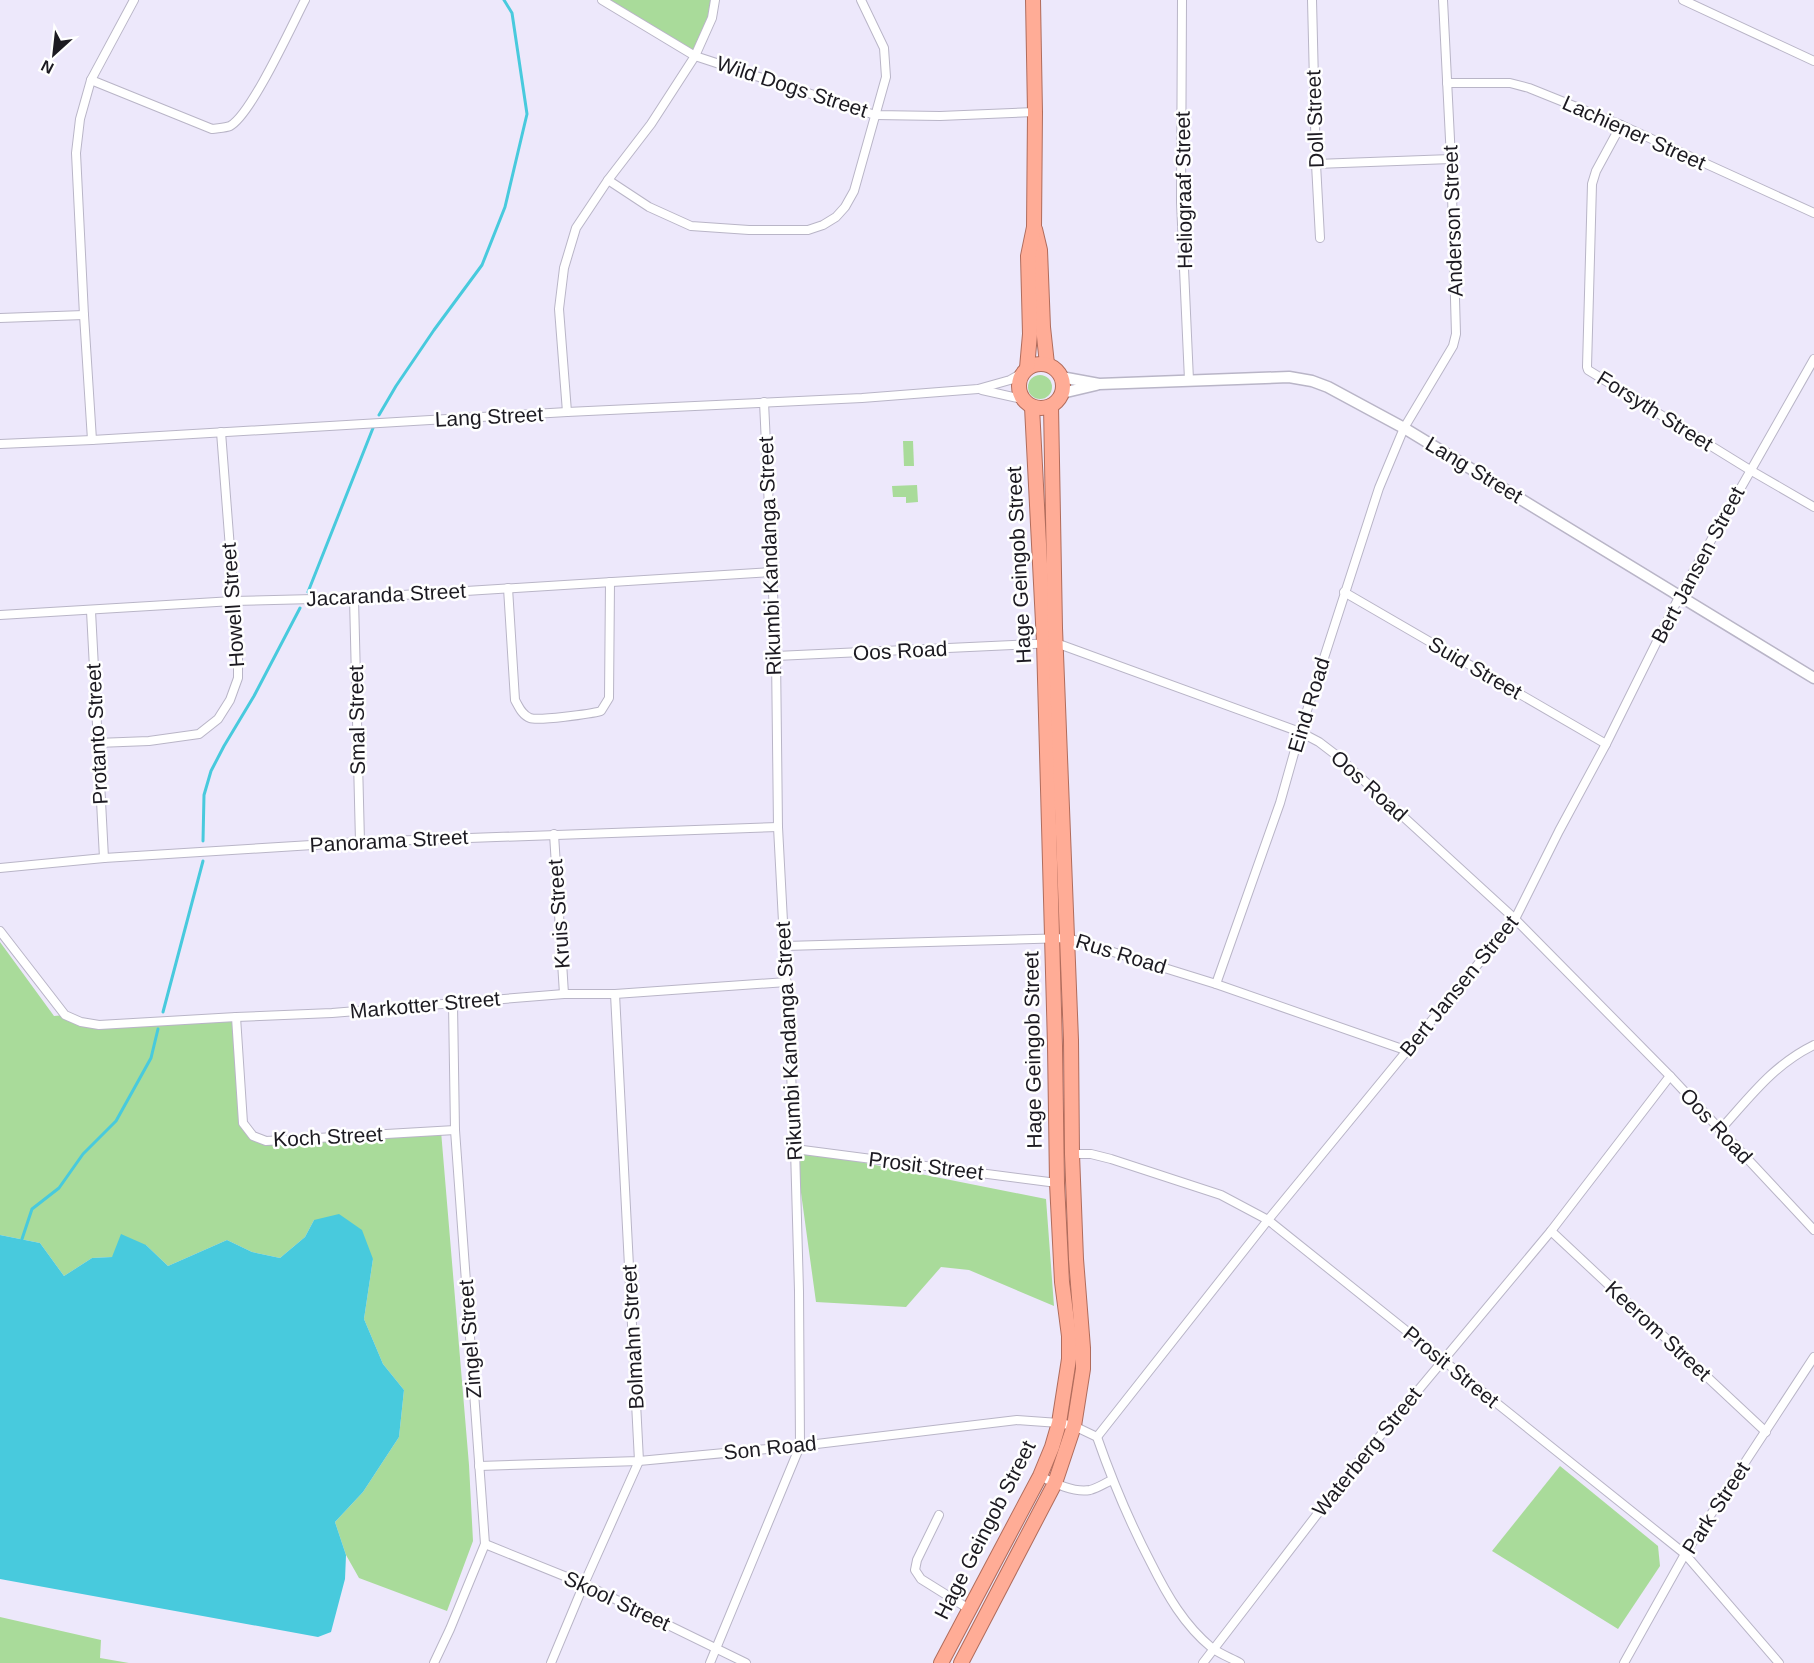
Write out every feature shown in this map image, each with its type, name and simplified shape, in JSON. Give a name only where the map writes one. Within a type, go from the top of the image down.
[{"type":"highway","points":[[1033,0],[1034,227],[1040,250],[1047,364]]},
{"type":"highway","name":"Hage Geingob Street","points":[[961,1663],[1055,1483],[1074,1426],[1081,1390],[1083,1348],[1076,1259],[1072,1154],[1068,938],[1050,643],[1027,403],[1018,386],[1024,371],[1030,334],[1028,256],[1034,227]]},
{"type":"highway","points":[[1024,371],[1040,363],[1047,364],[1058,371],[1063,382],[1062,393],[1056,403],[1051,406],[1042,408],[1027,403]]},
{"type":"highway","name":"Hage Geingob Street","points":[[941,1663],[1040,1476],[1059,1423],[1069,1359],[1057,1182],[1052,938],[1051,406]]},
{"type":"highway","points":[[1018,1518],[1032,1526]]},
{"type":"street","points":[[92,440],[76,153],[81,119],[91,80],[134,0]]},
{"type":"street","points":[[91,80],[212,129],[230,126],[242,116],[271,68],[305,0]]},
{"type":"street","name":"Wild Dogs Street","points":[[602,0],[695,56],[875,115],[940,116],[1035,112]]},
{"type":"street","points":[[567,412],[559,309],[564,268],[576,228],[608,180],[651,124],[695,56],[712,18],[715,0]]},
{"type":"street","points":[[608,180],[649,207],[691,226],[750,230],[808,230],[836,217],[846,207],[854,191],[886,77],[884,48],[861,0]]},
{"type":"street","name":"Heliograaf Street","points":[[1182,0],[1181,202],[1189,380]]},
{"type":"street","name":"Doll Street","points":[[1312,0],[1320,238]]},
{"type":"street","name":"Anderson Street","points":[[1404,428],[1453,346],[1456,334],[1451,159],[1443,0]]},
{"type":"street","points":[[1685,0],[1814,61]]},
{"type":"street","name":"Lachiener Street","points":[[1447,83],[1510,83],[1529,88],[1814,213]]},
{"type":"street","name":"Forsyth Street","points":[[1620,126],[1596,171],[1592,184],[1587,367],[1591,373],[1814,507]]},
{"type":"street","points":[[1316,164],[1451,159]]},
{"type":"street","points":[[0,318],[84,315]]},
{"type":"street","name":"Bert Jansen Street","points":[[1096,1437],[1268,1220],[1515,919],[1680,595],[1814,359]]},
{"type":"street","name":"Lang Street","points":[[0,444],[862,398],[978,389],[1010,380],[1024,371]]},
{"type":"street","name":"Lang Street","points":[[1061,377],[1099,384]]},
{"type":"street","name":"Lang Street","points":[[1062,393],[1099,384],[1298,377],[1328,387],[1404,428],[1814,678]]},
{"type":"street","name":"Lang Street","points":[[978,389],[1027,403]]},
{"type":"street","name":"Rikumbi Kandanga Street","points":[[710,1663],[800,1446],[795,1149],[778,827],[776,656],[764,402]]},
{"type":"street","name":"Eind Road","points":[[1216,984],[1280,803],[1344,592],[1379,488],[1404,428]]},
{"type":"street","name":"Howell Street","points":[[97,743],[149,741],[199,734],[218,719],[230,700],[238,678],[238,652],[220,432]]},
{"type":"street","name":"Jacaranda Street","points":[[0,615],[233,601],[354,598],[771,572]]},
{"type":"street","points":[[508,588],[515,700],[522,712],[530,718],[589,715],[601,711],[609,698],[610,582]]},
{"type":"street","name":"Suid Street","points":[[1344,592],[1606,744]]},
{"type":"street","name":"Smal Street","points":[[354,598],[360,842]]},
{"type":"street","name":"Protanto Street","points":[[91,611],[104,858]]},
{"type":"street","name":"Oos Road","points":[[776,656],[1050,643],[1300,732],[1319,742],[1515,919],[1670,1076],[1814,1230]]},
{"type":"street","name":"Panorama Street","points":[[0,868],[104,858],[360,842],[778,827]]},
{"type":"street","name":"Kruis Street","points":[[554,834],[564,994]]},
{"type":"street","name":"Markotter Street","points":[[0,931],[65,1015],[81,1022],[99,1025],[332,1013],[564,994],[615,994],[787,982]]},
{"type":"street","name":"Rus Road","points":[[785,946],[1068,938],[1216,984],[1408,1051]]},
{"type":"street","name":"Bolmahn Street","points":[[551,1663],[639,1461],[624,1133],[615,994]]},
{"type":"street","name":"Zingel Street","points":[[434,1663],[486,1544],[455,1130],[453,1004]]},
{"type":"street","name":"Koch Street","points":[[236,1017],[243,1123],[253,1136],[266,1141],[455,1130]]},
{"type":"street","points":[[1720,1130],[1772,1072],[1814,1045]]},
{"type":"street","name":"Waterberg Street","points":[[1203,1663],[1345,1478],[1551,1231],[1670,1076]]},
{"type":"street","name":"Prosit Street","points":[[795,1149],[1057,1182]]},
{"type":"street","name":"Prosit Street","points":[[1072,1154],[1091,1154],[1111,1159],[1221,1195],[1268,1220],[1685,1554],[1779,1663]]},
{"type":"street","name":"Keerom Street","points":[[1551,1231],[1766,1432]]},
{"type":"street","name":"Park Street","points":[[1624,1663],[1685,1554],[1814,1357]]},
{"type":"street","name":"Son Road","points":[[479,1466],[639,1461],[800,1446],[1017,1420],[1074,1426]]},
{"type":"street","points":[[1074,1426],[1096,1437],[1112,1480],[1169,1598],[1188,1625],[1214,1649],[1240,1663]]},
{"type":"street","points":[[1040,1476],[1055,1483],[1082,1490],[1093,1489],[1112,1480]]},
{"type":"street","points":[[939,1515],[917,1560],[915,1570],[921,1579],[969,1609]]},
{"type":"street","name":"Skool Street","points":[[486,1544],[584,1584],[747,1663]]},
{"type":"green space","points":[[602,0],[715,0],[695,56]]},
{"type":"green space","points":[[1040,375],[1045,376],[1051,382],[1051,392],[1045,398],[1040,399],[1035,398],[1029,392],[1028,387],[1029,382],[1035,376]]},
{"type":"green space","points":[[903,441],[913,441],[914,466],[904,466]]},
{"type":"green space","points":[[917,485],[918,502],[906,503],[906,497],[893,497],[892,486]]},
{"type":"green space","points":[[0,942],[54,1016],[65,1015],[81,1022],[236,1017],[243,1123],[266,1141],[441,1131],[469,1465],[473,1541],[447,1611],[359,1578],[346,1555],[335,1522],[363,1492],[399,1437],[404,1390],[383,1364],[364,1319],[373,1259],[314,1220],[305,1237],[280,1258],[252,1252],[227,1240],[168,1266],[146,1245],[112,1257],[92,1258],[64,1276],[40,1243],[0,1235]]},
{"type":"green space","points":[[795,1149],[1046,1199],[1054,1306],[969,1270],[941,1267],[906,1307],[816,1302]]},
{"type":"green space","points":[[1560,1466],[1658,1546],[1660,1566],[1618,1629],[1492,1551]]},
{"type":"green space","points":[[0,1617],[101,1640],[100,1658],[129,1663],[0,1663]]},
{"type":"water","points":[[339,1214],[362,1230],[373,1259],[364,1319],[383,1364],[404,1390],[399,1437],[363,1492],[335,1522],[346,1555],[345,1579],[331,1632],[318,1637],[0,1579],[0,1235],[40,1243],[64,1276],[92,1258],[112,1257],[121,1234],[146,1245],[168,1266],[227,1240],[252,1252],[280,1258],[305,1237],[314,1220]]},
{"type":"waterway","points":[[379,415],[434,330],[482,265],[505,207],[527,114],[512,13],[504,0]]},
{"type":"waterway","points":[[308,592],[373,428]]},
{"type":"waterway","points":[[203,841],[204,795],[211,771],[300,608]]},
{"type":"waterway","points":[[163,1012],[203,861]]},
{"type":"waterway","points":[[22,1239],[32,1209],[59,1188],[83,1154],[116,1121],[151,1058],[158,1029]]}]
